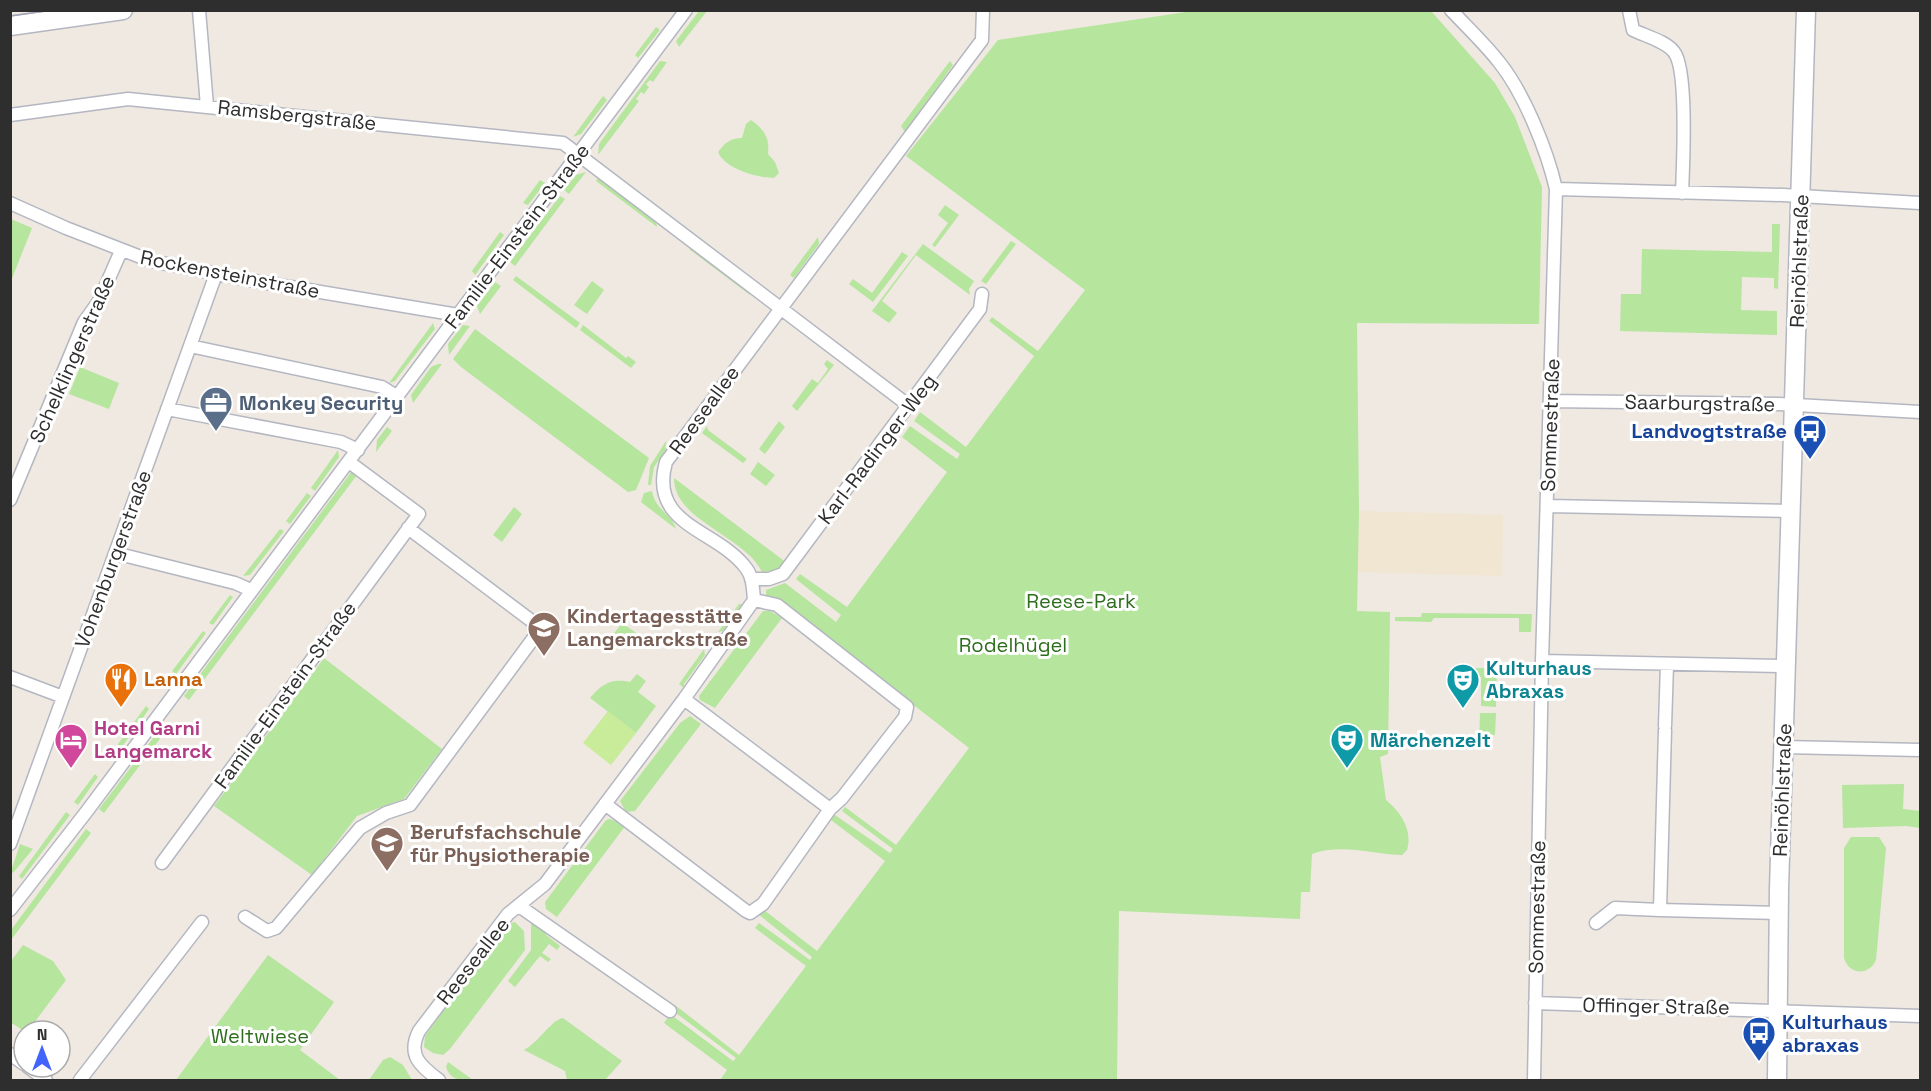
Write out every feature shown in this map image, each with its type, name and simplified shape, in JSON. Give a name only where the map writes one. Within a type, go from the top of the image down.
[{"type":"street","points":[[10,26],[123,10]]},
{"type":"street","points":[[199,10],[207,106]]},
{"type":"street","name":"Familie-Einstein-Straße","points":[[10,910],[87,811],[396,396],[580,155],[686,10]]},
{"type":"street","name":"Reeseallee","points":[[751,579],[740,562],[675,513],[665,500],[661,487],[666,462],[982,39],[983,10]]},
{"type":"street","points":[[1451,10],[1499,62],[1517,90],[1551,166],[1556,189],[1801,196],[1920,203]]},
{"type":"street","points":[[1629,10],[1633,30],[1670,48],[1677,59],[1684,115],[1682,193]]},
{"type":"street","name":"Reinöhlstraße","points":[[1777,1080],[1783,747],[1806,10]]},
{"type":"street","name":"Ramsbergstraße","points":[[10,115],[114,99],[207,106],[563,143],[780,307],[786,315],[908,405]]},
{"type":"street","name":"Sommestraße","points":[[1534,1080],[1542,661],[1556,189]]},
{"type":"street","name":"Rockensteinstraße","points":[[10,202],[121,251],[152,261],[458,315]]},
{"type":"street","name":"Schelklingerstraße","points":[[10,500],[84,322],[99,302],[121,251]]},
{"type":"street","name":"Vohenburgerstraße","points":[[10,844],[216,274]]},
{"type":"street","name":"Karl-Radinger-Weg","points":[[751,579],[769,579],[783,574],[980,309],[982,294]]},
{"type":"street","points":[[190,346],[382,387],[396,396]]},
{"type":"street","name":"Saarburgstraße","points":[[1551,401],[1794,405],[1920,412]]},
{"type":"street","points":[[167,409],[341,442],[358,450]]},
{"type":"street","points":[[245,917],[267,931],[276,928],[360,828],[386,813],[410,805],[541,628],[408,528],[418,514],[349,462]]},
{"type":"street","points":[[1548,506],[1791,511]]},
{"type":"street","name":"Familie-Einstein-Straße","points":[[162,863],[408,528]]},
{"type":"street","points":[[115,553],[235,583],[251,590]]},
{"type":"street","points":[[605,804],[750,913],[763,904],[830,809],[842,798],[905,717],[907,707],[777,605],[754,600],[751,579]]},
{"type":"street","name":"Reeseallee","points":[[439,1080],[417,1062],[414,1056],[414,1041],[508,914],[545,884],[684,699],[754,600]]},
{"type":"street","points":[[1542,661],[1786,666]]},
{"type":"street","points":[[1660,910],[1667,664]]},
{"type":"street","points":[[10,677],[63,697]]},
{"type":"street","points":[[684,699],[830,809]]},
{"type":"street","points":[[1783,747],[1920,750]]},
{"type":"street","points":[[519,906],[670,1011]]},
{"type":"street","points":[[1596,923],[1615,908],[1779,913]]},
{"type":"street","points":[[80,1080],[202,922]]},
{"type":"street","name":"Offinger Straße","points":[[1536,1003],[1920,1016]]},
{"type":"shaded area","points":[[1359,511],[1503,515],[1502,576],[1357,572]]},
{"type":"green space","points":[[699,11],[707,11],[679,47],[676,41]]},
{"type":"green space","name":"Reese-Park","points":[[1193,11],[1431,11],[1495,83],[1515,117],[1542,187],[1539,324],[1357,323],[1359,511],[1357,611],[1390,612],[1388,754],[1380,757],[1386,800],[1401,816],[1407,829],[1407,850],[1402,855],[1345,849],[1312,854],[1310,892],[1301,892],[1300,919],[1119,911],[1117,1080],[720,1080],[727,1070],[664,1023],[670,1014],[733,1061],[736,1058],[672,1010],[675,1005],[739,1055],[806,966],[755,928],[759,923],[810,960],[812,957],[758,914],[764,910],[817,951],[885,861],[831,820],[832,813],[890,853],[893,849],[842,811],[845,807],[896,845],[969,748],[826,637],[766,596],[766,590],[785,583],[836,622],[841,615],[796,579],[800,574],[847,607],[947,472],[902,437],[910,426],[957,459],[960,454],[914,421],[920,412],[966,447],[1034,356],[989,321],[992,317],[1038,351],[1085,290],[906,156],[998,40]]},
{"type":"green space","points":[[656,27],[660,30],[638,58],[635,55]]},
{"type":"green space","points":[[660,61],[667,62],[653,82],[650,80],[646,84],[649,87],[644,94],[641,92],[636,99],[639,101],[598,155],[599,144]]},
{"type":"green space","points":[[950,61],[953,65],[905,132],[901,126]]},
{"type":"green space","points":[[603,96],[607,100],[581,134],[573,137]]},
{"type":"green space","points":[[751,120],[763,130],[767,139],[768,154],[775,162],[779,173],[774,178],[751,174],[735,168],[727,163],[718,152],[728,142],[742,138],[746,124]]},
{"type":"green space","points":[[586,172],[569,194],[564,190],[576,175]]},
{"type":"green space","points":[[598,178],[656,220],[657,227],[596,181]]},
{"type":"green space","points":[[540,180],[545,183],[528,205],[523,203]]},
{"type":"green space","points":[[560,196],[565,199],[515,266],[510,262]]},
{"type":"green space","points":[[945,205],[959,215],[935,247],[932,245],[948,223],[938,215]]},
{"type":"green space","points":[[11,219],[32,228],[11,281]]},
{"type":"green space","points":[[1772,224],[1780,224],[1778,289],[1774,288],[1774,278],[1742,277],[1741,310],[1777,311],[1777,335],[1620,331],[1621,294],[1641,294],[1642,249],[1772,252]]},
{"type":"green space","points":[[500,232],[504,235],[475,275],[472,271]]},
{"type":"green space","points":[[818,237],[819,244],[794,278],[790,275]]},
{"type":"green space","points":[[1011,241],[1016,244],[986,284],[981,281]]},
{"type":"green space","points":[[923,244],[974,281],[969,289],[970,295],[916,255],[882,301],[897,313],[889,323],[872,311]]},
{"type":"green space","points":[[689,249],[696,249],[752,291],[750,295]]},
{"type":"green space","points":[[902,252],[908,256],[873,302],[849,284],[853,279],[872,293]]},
{"type":"green space","points":[[516,276],[580,323],[576,328],[513,280]]},
{"type":"green space","points":[[592,281],[604,290],[587,314],[574,305]]},
{"type":"green space","points":[[495,282],[501,286],[480,314],[477,306]]},
{"type":"green space","points":[[433,323],[435,329],[395,381],[389,383]]},
{"type":"green space","points":[[463,325],[470,326],[449,355],[448,344]]},
{"type":"green space","points":[[583,325],[626,358],[628,356],[636,362],[631,368],[580,330]]},
{"type":"green space","points":[[475,329],[649,458],[636,490],[628,492],[453,359]]},
{"type":"green space","points":[[827,360],[834,365],[797,411],[792,406],[812,379],[818,383],[828,369],[824,364]]},
{"type":"green space","points":[[442,364],[413,403],[411,395],[431,367]]},
{"type":"green space","points":[[80,367],[119,383],[109,409],[69,394]]},
{"type":"green space","points":[[779,421],[785,427],[765,454],[759,449]]},
{"type":"green space","points":[[707,426],[708,430],[747,459],[743,463],[702,433]]},
{"type":"green space","points":[[387,427],[392,431],[376,452],[377,440]]},
{"type":"green space","points":[[666,441],[667,448],[654,467],[651,485],[648,485],[650,466]]},
{"type":"green space","points":[[338,450],[339,457],[315,491],[311,488]]},
{"type":"green space","points":[[758,462],[775,475],[766,486],[750,474]]},
{"type":"green space","points":[[352,471],[357,475],[189,700],[184,696]]},
{"type":"green space","points":[[674,478],[787,563],[775,571],[762,572],[741,548],[697,517],[685,505],[677,493]]},
{"type":"green space","points":[[652,491],[660,508],[676,529],[641,502],[644,493]]},
{"type":"green space","points":[[307,493],[311,496],[290,524],[286,521]]},
{"type":"green space","points":[[514,507],[522,514],[502,542],[493,535]]},
{"type":"green space","points":[[280,529],[284,531],[250,575],[243,576]]},
{"type":"green space","points":[[230,595],[233,597],[213,625],[209,623]]},
{"type":"green space","points":[[739,604],[742,604],[723,631],[718,632]]},
{"type":"green space","points":[[763,611],[770,611],[782,618],[715,708],[700,700],[699,696]]},
{"type":"green space","points":[[1422,613],[1532,614],[1531,632],[1519,632],[1519,618],[1434,618],[1431,622],[1395,621],[1395,617],[1421,617]]},
{"type":"green space","points":[[622,623],[639,635],[629,648],[612,636]]},
{"type":"green space","points":[[203,631],[206,633],[176,674],[172,671]]},
{"type":"green space","points":[[704,649],[705,655],[684,684],[684,688],[679,684]]},
{"type":"green space","points":[[324,658],[442,749],[404,799],[357,816],[312,875],[214,806]]},
{"type":"green space","points":[[1476,668],[1497,668],[1496,707],[1481,706],[1481,677],[1476,676]]},
{"type":"green space","points":[[637,674],[646,681],[638,692],[656,706],[636,733],[590,698],[607,683],[630,682]]},
{"type":"green space","points":[[146,706],[149,709],[119,751],[115,748]]},
{"type":"green space","points":[[608,711],[636,733],[611,765],[583,743]]},
{"type":"green space","points":[[1480,713],[1496,713],[1495,735],[1483,735],[1483,749],[1479,749]]},
{"type":"green space","points":[[690,716],[701,724],[635,811],[626,812],[620,801],[680,723]]},
{"type":"green space","points":[[160,729],[165,732],[104,813],[99,809]]},
{"type":"green space","points":[[95,774],[98,777],[78,805],[74,802]]},
{"type":"green space","points":[[1904,784],[1903,809],[1920,811],[1920,828],[1906,826],[1843,828],[1842,785]]},
{"type":"green space","points":[[66,812],[70,815],[22,879],[19,876]]},
{"type":"green space","points":[[610,819],[626,825],[557,917],[546,909],[545,902],[606,820]]},
{"type":"green space","points":[[86,829],[91,833],[11,940],[11,930]]},
{"type":"green space","points":[[1851,837],[1879,837],[1886,848],[1876,960],[1869,969],[1864,971],[1850,968],[1844,958],[1844,848]]},
{"type":"green space","points":[[20,844],[33,849],[13,873],[11,871]]},
{"type":"green space","points":[[531,921],[550,930],[546,935],[560,946],[557,950],[549,944],[542,953],[551,959],[548,962],[540,956],[515,987],[508,981],[531,950]]},
{"type":"green space","points":[[515,922],[524,931],[525,950],[450,1049],[443,1055],[433,1053],[424,1047],[425,1036],[507,924]]},
{"type":"green space","points":[[23,945],[53,961],[66,980],[37,1019],[12,1019],[12,1023],[10,1022],[11,961]]},
{"type":"green space","name":"Weltwiese","points":[[268,955],[334,1002],[300,1050],[340,1080],[176,1080]]},
{"type":"green space","points":[[563,1018],[622,1061],[605,1080],[567,1080],[565,1071],[524,1050],[554,1023]]},
{"type":"green space","points":[[390,1057],[403,1065],[412,1080],[369,1080],[383,1060]]},
{"type":"green space","points":[[448,1062],[473,1080],[460,1080],[450,1075],[446,1067]]},
{"type":"tram line","points":[[10,16],[53,10]]},
{"type":"place","name":"Monkey Security","points":[[216,432]]},
{"type":"place","name":"Landvogtstraße","points":[[1810,460]]},
{"type":"place","name":"Kindertagesstätte Langemarckstraße","points":[[544,657]]},
{"type":"place","name":"Lanna","points":[[121,708]]},
{"type":"place","name":"Kulturhaus Abraxas","points":[[1463,709]]},
{"type":"place","name":"Hotel Garni Langemarck","points":[[71,769]]},
{"type":"place","name":"Märchenzelt","points":[[1347,769]]},
{"type":"place","name":"Berufsfachschule für Physiotherapie","points":[[387,872]]},
{"type":"place","name":"Kulturhaus abraxas","points":[[1759,1062]]},
{"type":"park label","name":"Rodelhügel","points":[[1013,645]]}]
